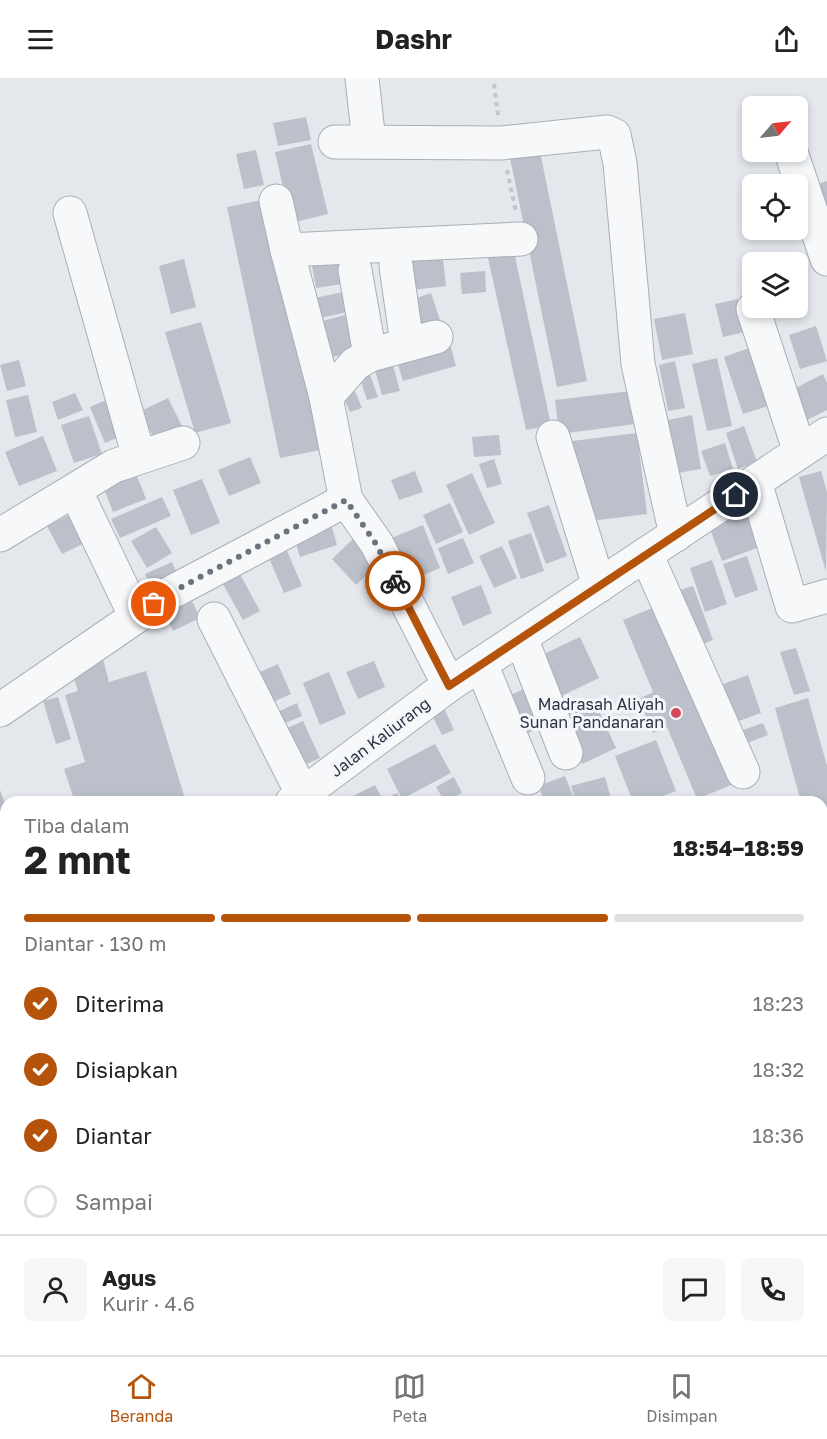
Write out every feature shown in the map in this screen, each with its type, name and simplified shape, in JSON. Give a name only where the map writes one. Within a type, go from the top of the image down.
[{"type":"street","points":[[362,78],[369,142]]},
{"type":"street","points":[[335,142],[501,143],[607,132],[614,135],[620,163],[638,364],[676,534]]},
{"type":"street","points":[[794,162],[827,259]]},
{"type":"street","points":[[276,201],[326,397],[346,500],[376,544],[449,686]]},
{"type":"street","points":[[70,213],[139,457]]},
{"type":"street","points":[[287,250],[521,239]]},
{"type":"street","points":[[326,397],[355,364],[370,355],[421,340],[396,266]]},
{"type":"street","points":[[355,270],[370,355]]},
{"type":"street","points":[[756,318],[800,452]]},
{"type":"street","name":"Jalan Kaliurang","points":[[302,796],[449,686],[827,434]]},
{"type":"street","points":[[553,437],[599,586]]},
{"type":"street","points":[[0,535],[114,466],[183,443]]},
{"type":"street","points":[[755,482],[792,606],[827,596]]},
{"type":"street","points":[[75,490],[136,617]]},
{"type":"street","points":[[0,710],[172,592],[346,500]]},
{"type":"street","points":[[646,555],[743,772]]},
{"type":"street","points":[[214,619],[297,796]]},
{"type":"street","points":[[521,638],[566,753]]},
{"type":"street","points":[[481,664],[528,778]]},
{"type":"path","points":[[501,143],[521,239]]},
{"type":"building","points":[[306,117],[311,140],[278,146],[273,123]]},
{"type":"building","points":[[311,144],[328,214],[291,223],[275,152]]},
{"type":"building","points":[[539,147],[587,381],[557,387],[509,153]]},
{"type":"building","points":[[256,150],[264,185],[244,189],[236,154]]},
{"type":"building","points":[[827,181],[827,220],[814,185]]},
{"type":"building","points":[[267,199],[320,450],[280,458],[227,207]]},
{"type":"building","points":[[513,247],[551,425],[526,430],[487,253]]},
{"type":"building","points":[[442,251],[446,286],[404,291],[400,256]]},
{"type":"building","points":[[338,256],[342,284],[316,288],[311,260]]},
{"type":"building","points":[[184,259],[196,307],[171,314],[159,266]]},
{"type":"building","points":[[485,271],[486,292],[462,294],[460,273]]},
{"type":"building","points":[[348,291],[352,311],[315,319],[310,299]]},
{"type":"building","points":[[431,293],[440,320],[418,328],[408,301]]},
{"type":"building","points":[[738,299],[745,332],[723,337],[715,304]]},
{"type":"building","points":[[356,312],[366,348],[318,361],[308,325]]},
{"type":"building","points":[[685,313],[693,354],[662,360],[654,319]]},
{"type":"building","points":[[201,322],[231,423],[195,433],[165,332]]},
{"type":"building","points":[[816,326],[827,361],[800,369],[789,335]]},
{"type":"building","points":[[449,340],[456,366],[403,381],[395,355]]},
{"type":"building","points":[[749,348],[768,406],[743,414],[724,357]]},
{"type":"building","points":[[717,358],[732,426],[707,431],[692,364]]},
{"type":"building","points":[[19,360],[26,386],[7,391],[0,365]]},
{"type":"building","points":[[675,361],[685,408],[668,411],[659,365]]},
{"type":"building","points":[[392,362],[400,391],[382,395],[374,367]]},
{"type":"building","points":[[369,372],[378,397],[367,400],[359,376]]},
{"type":"building","points":[[823,374],[827,383],[827,410],[801,423],[786,393]]},
{"type":"building","points":[[352,384],[362,408],[350,412],[340,389]]},
{"type":"building","points":[[640,390],[644,423],[559,434],[555,400]]},
{"type":"building","points":[[75,393],[83,410],[58,420],[52,402]]},
{"type":"building","points":[[28,395],[37,432],[15,437],[6,400]]},
{"type":"building","points":[[113,397],[128,433],[105,443],[90,407]]},
{"type":"building","points":[[168,398],[186,434],[158,447],[141,411]]},
{"type":"building","points":[[692,415],[701,469],[678,473],[668,420]]},
{"type":"building","points":[[89,416],[102,454],[74,463],[61,425]]},
{"type":"building","points":[[744,426],[757,462],[738,469],[726,433]]},
{"type":"building","points":[[637,433],[647,514],[582,522],[572,441]]},
{"type":"building","points":[[499,435],[501,455],[474,457],[472,437]]},
{"type":"building","points":[[43,436],[57,471],[19,486],[5,452]]},
{"type":"building","points":[[725,443],[733,469],[710,476],[701,451]]},
{"type":"building","points":[[250,457],[261,483],[229,496],[218,470]]},
{"type":"building","points":[[494,459],[502,484],[487,488],[479,464]]},
{"type":"building","points":[[134,468],[146,499],[113,512],[101,481]]},
{"type":"building","points":[[415,471],[423,492],[399,500],[391,480]]},
{"type":"building","points":[[821,471],[827,492],[826,572],[799,477]]},
{"type":"building","points":[[472,473],[495,523],[469,535],[446,485]]},
{"type":"building","points":[[202,479],[220,523],[191,535],[173,490]]},
{"type":"building","points":[[162,497],[171,516],[120,538],[111,519]]},
{"type":"building","points":[[450,503],[463,532],[436,544],[423,515]]},
{"type":"building","points":[[549,505],[567,556],[546,564],[527,513]]},
{"type":"building","points":[[751,505],[765,545],[722,561],[707,521]]},
{"type":"building","points":[[75,512],[89,541],[62,554],[47,526]]},
{"type":"building","points":[[331,524],[337,545],[300,557],[294,537]]},
{"type":"building","points":[[423,525],[440,568],[407,582],[389,539]]},
{"type":"building","points":[[156,527],[172,553],[147,568],[131,541]]},
{"type":"building","points":[[531,533],[544,571],[521,579],[508,541]]},
{"type":"building","points":[[463,538],[474,563],[448,574],[438,548]]},
{"type":"building","points":[[353,539],[378,564],[356,585],[332,559]]},
{"type":"building","points":[[502,546],[517,578],[494,588],[479,556]]},
{"type":"building","points":[[287,551],[302,586],[284,593],[269,558]]},
{"type":"building","points":[[747,556],[758,590],[735,598],[723,564]]},
{"type":"building","points":[[712,560],[727,604],[705,612],[690,568]]},
{"type":"building","points":[[172,562],[181,582],[154,594],[145,574]]},
{"type":"building","points":[[235,565],[260,611],[243,620],[218,575]]},
{"type":"building","points":[[481,585],[492,613],[463,626],[451,597]]},
{"type":"building","points":[[693,586],[713,640],[692,648],[671,593]]},
{"type":"building","points":[[192,601],[200,618],[173,631],[165,613]]},
{"type":"building","name":"Madrasah Aliyah Sunan Pandanaran","points":[[662,604],[736,783],[704,796],[696,796],[667,727],[653,733],[639,699],[653,692],[623,620]]},
{"type":"building","points":[[580,637],[599,678],[553,700],[533,659]]},
{"type":"building","points":[[796,648],[810,691],[794,695],[780,652]]},
{"type":"building","points":[[103,659],[109,682],[146,671],[184,796],[73,796],[64,769],[85,762],[65,695],[78,691],[71,669]]},
{"type":"building","points":[[374,661],[385,687],[358,699],[346,672]]},
{"type":"building","points":[[278,664],[291,694],[266,705],[253,675]]},
{"type":"building","points":[[329,672],[346,714],[320,725],[303,683]]},
{"type":"building","points":[[748,675],[761,713],[728,725],[715,687]]},
{"type":"building","points":[[535,684],[552,722],[518,738],[500,700]]},
{"type":"building","points":[[58,697],[71,739],[56,744],[43,701]]},
{"type":"building","points":[[808,698],[827,766],[827,796],[799,796],[775,708]]},
{"type":"building","points":[[594,700],[616,748],[582,764],[560,716]]},
{"type":"building","points":[[297,703],[302,716],[278,726],[273,714]]},
{"type":"building","points":[[445,710],[454,730],[442,735],[432,715]]},
{"type":"building","points":[[303,721],[320,758],[295,769],[278,732]]},
{"type":"building","points":[[763,723],[768,735],[742,745],[737,732]]},
{"type":"building","points":[[656,740],[676,791],[663,796],[631,796],[615,756]]},
{"type":"building","points":[[435,744],[451,773],[408,796],[400,796],[387,769]]},
{"type":"building","points":[[565,776],[573,796],[542,796],[538,786]]},
{"type":"building","points":[[454,777],[462,793],[456,796],[441,796],[436,787]]},
{"type":"building","points":[[605,777],[610,796],[574,796],[571,786]]},
{"type":"building","points":[[375,785],[381,796],[353,796]]},
{"type":"way so far","points":[[154,604],[172,592],[346,500],[376,544],[395,581]]},
{"type":"place","name":"Madrasah Aliyah Sunan Pandanaran","points":[[676,713]]},
{"type":"route","points":[[395,581],[449,686],[736,495]]}]
